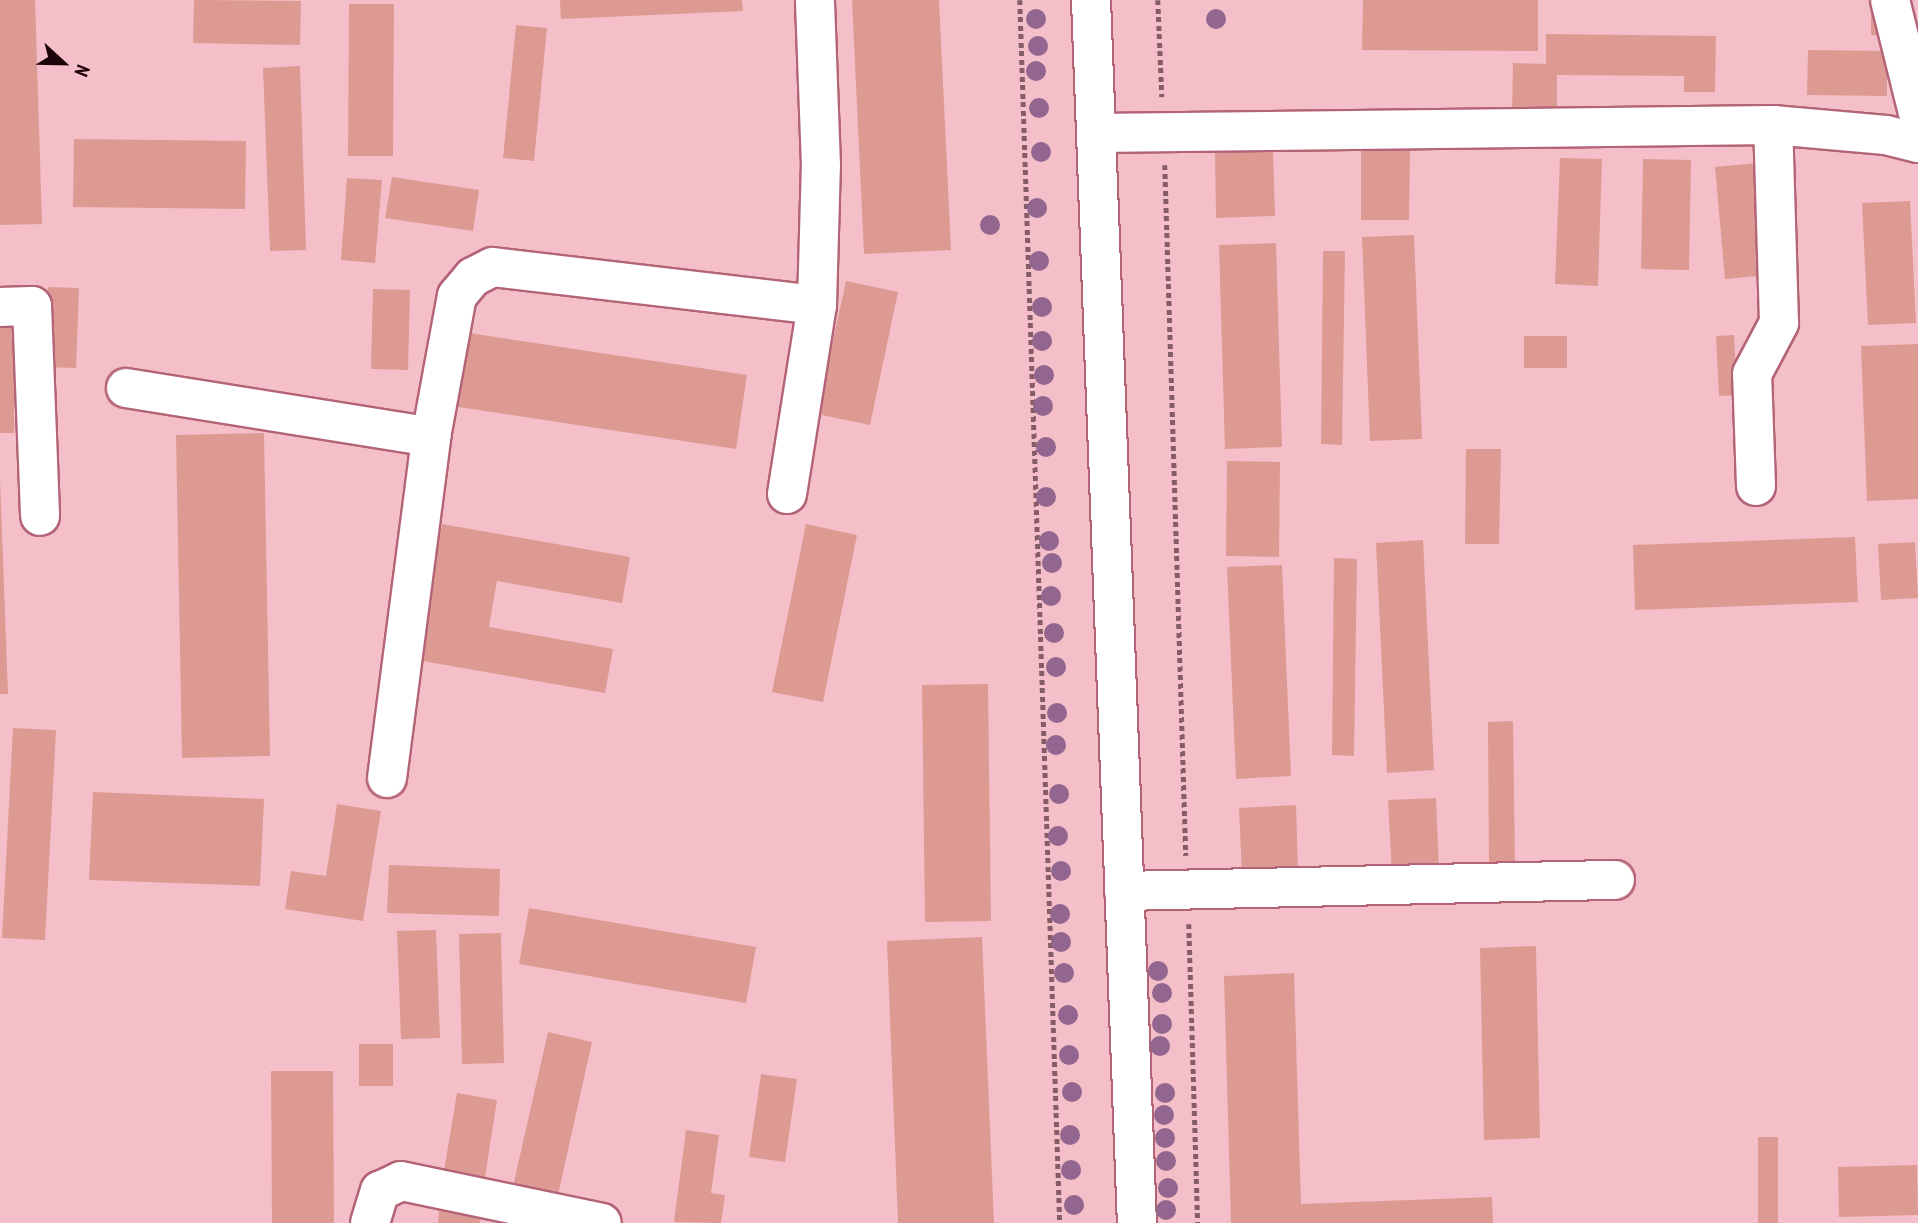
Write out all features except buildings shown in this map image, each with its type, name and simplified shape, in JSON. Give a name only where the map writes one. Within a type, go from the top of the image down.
[{"type":"street","points":[[787,494],[817,305],[821,166],[815,0]]},
{"type":"street","points":[[1091,0],[1136,1223]]},
{"type":"street","points":[[1890,0],[1918,113]]},
{"type":"street","points":[[1096,133],[1164,130],[1773,125],[1886,135],[1918,143]]},
{"type":"street","points":[[1756,486],[1752,374],[1779,323],[1773,125]]},
{"type":"street","points":[[387,778],[431,437],[457,296],[473,277],[493,267],[817,305]]},
{"type":"street","points":[[0,307],[32,306],[40,516]]},
{"type":"street","points":[[126,388],[431,437]]},
{"type":"street","points":[[1124,891],[1187,886],[1615,880]]},
{"type":"street","points":[[370,1223],[380,1191],[401,1181],[602,1223]]},
{"type":"path","points":[[1020,0],[1060,1223]]},
{"type":"path","points":[[1158,0],[1198,1223]]}]
